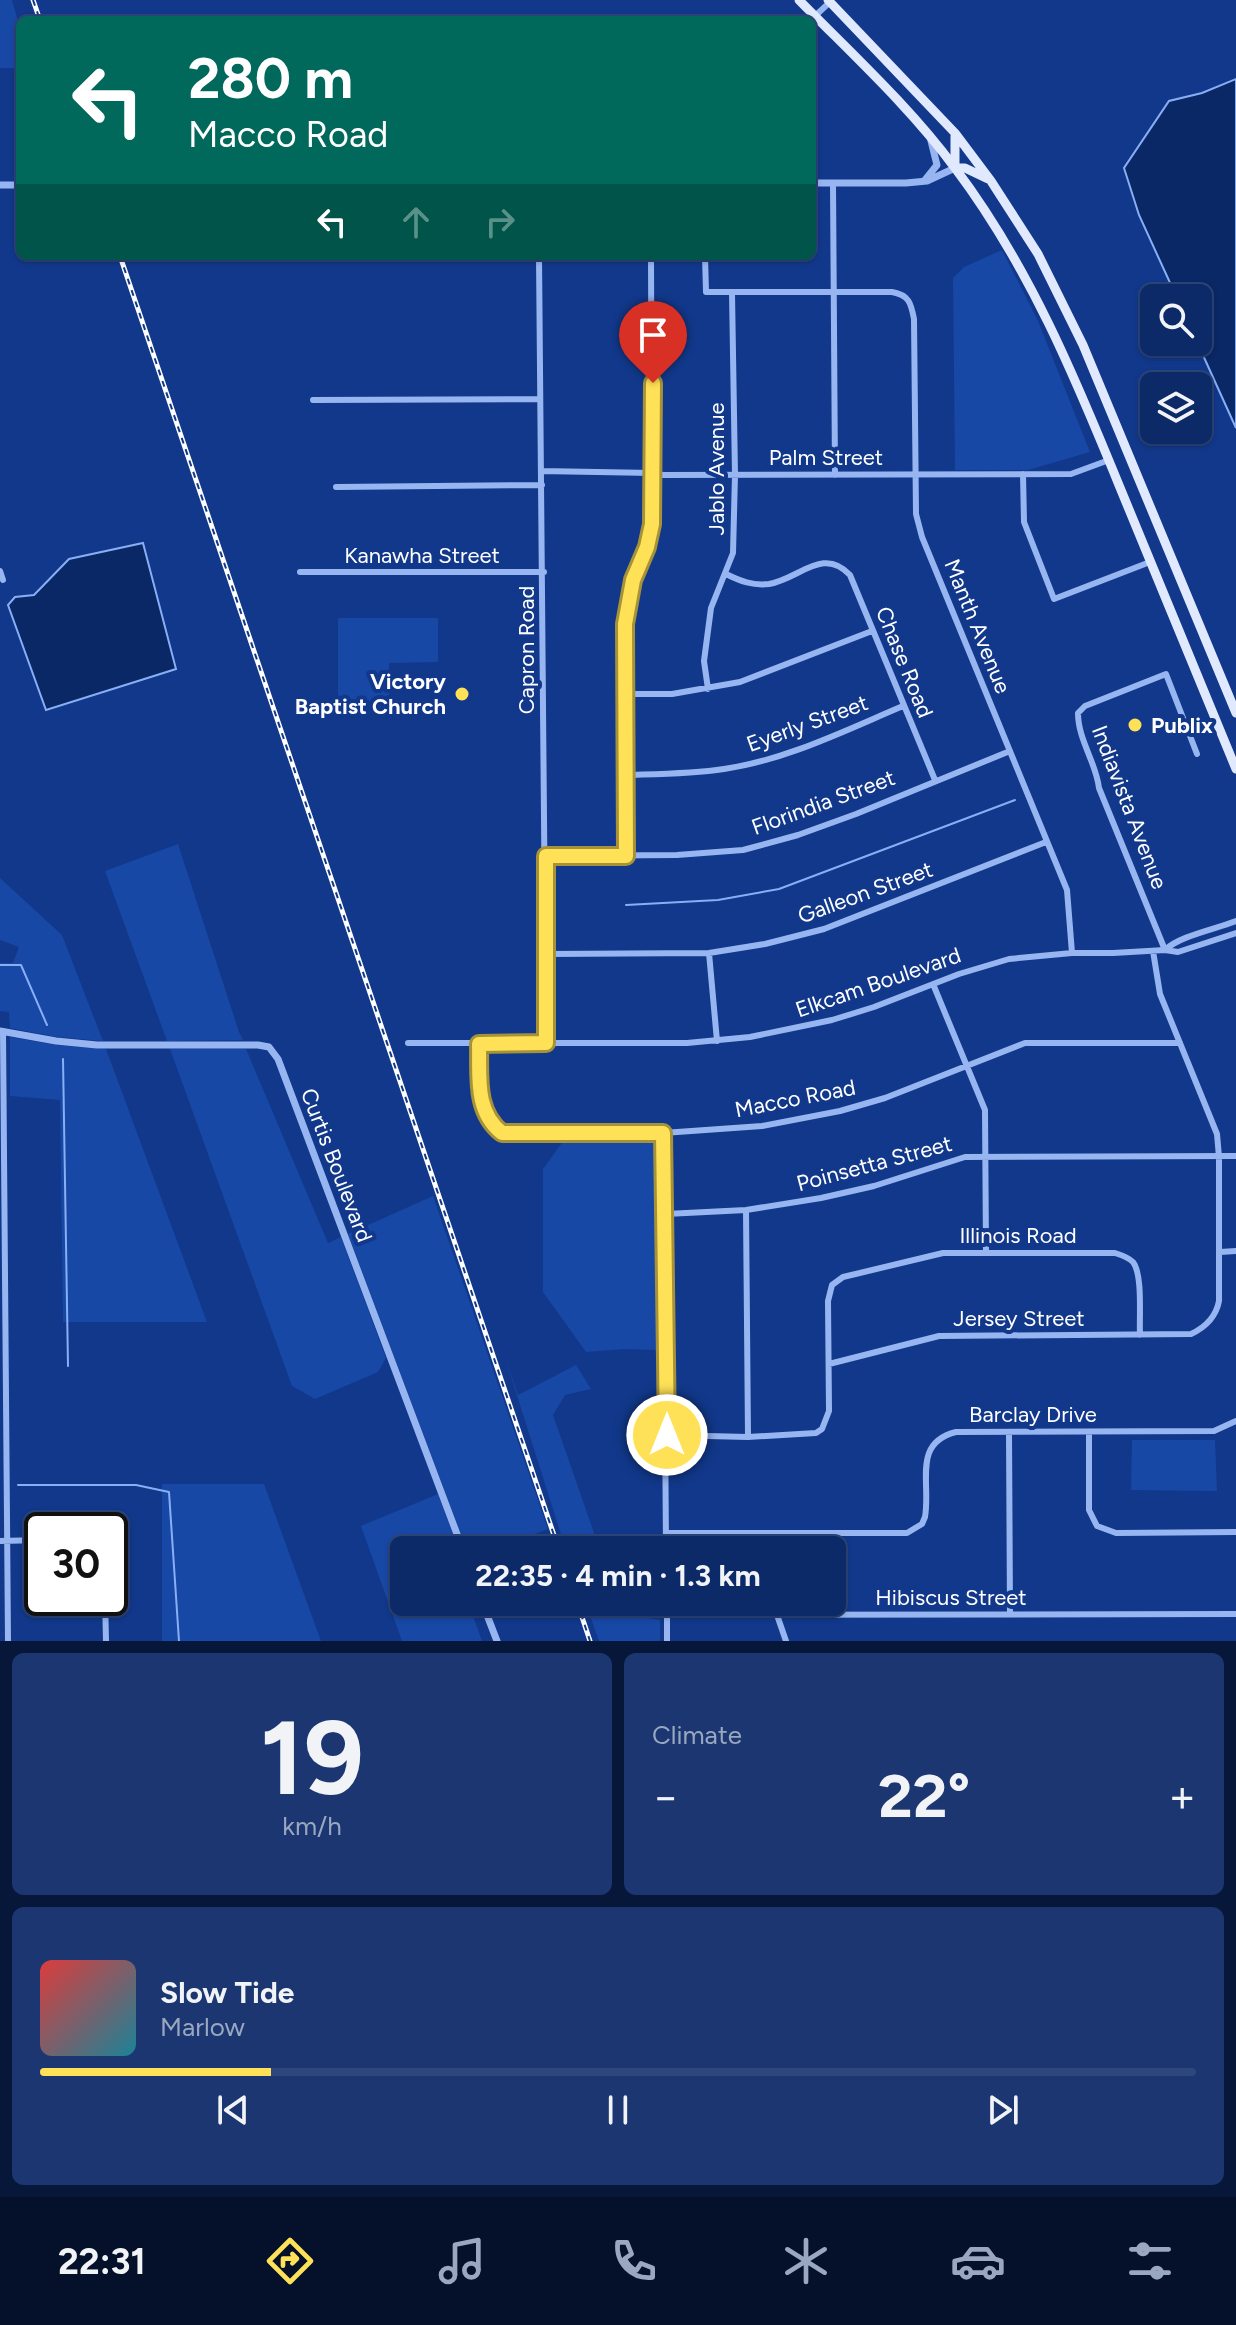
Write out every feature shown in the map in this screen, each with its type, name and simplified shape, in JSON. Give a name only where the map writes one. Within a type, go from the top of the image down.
[{"type":"main road","points":[[799,0],[815,16]]},
{"type":"main road","points":[[829,1],[955,133],[991,181],[1038,254],[1071,316],[1236,713]]},
{"type":"main road","points":[[816,17],[955,168],[1000,234],[1034,293],[1067,360],[1236,769]]},
{"type":"main road","points":[[955,133],[955,168]]},
{"type":"main road","points":[[955,168],[965,168],[991,181]]},
{"type":"street","points":[[815,16],[829,1]]},
{"type":"street","points":[[924,181],[937,165],[931,139]]},
{"type":"street","points":[[816,183],[924,181],[955,168]]},
{"type":"street","points":[[833,183],[835,475]]},
{"type":"street","name":"Capron Road","points":[[539,260],[546,1043]]},
{"type":"street","points":[[626,856],[625,624],[633,580],[647,547],[652,524],[651,260]]},
{"type":"street","points":[[705,260],[706,292],[834,291]]},
{"type":"street","name":"Manth Avenue","points":[[834,291],[892,292],[903,294],[910,301],[914,319],[916,514],[922,537],[1067,890],[1072,953]]},
{"type":"street","name":"Jablo Avenue","points":[[708,689],[704,661],[711,608],[733,553],[732,293]]},
{"type":"street","points":[[313,400],[540,399]]},
{"type":"street","name":"Palm Street","points":[[541,471],[663,475],[1071,474],[1109,460]]},
{"type":"street","points":[[1023,474],[1024,522],[1054,599],[1150,562]]},
{"type":"street","points":[[336,487],[542,485]]},
{"type":"street","name":"Chase Road","points":[[726,574],[759,585],[774,583],[825,563],[835,563],[850,575],[935,780]]},
{"type":"street","points":[[0,571],[3,580]]},
{"type":"street","name":"Kanawha Street","points":[[300,572],[544,572]]},
{"type":"street","points":[[626,694],[672,694],[740,682],[872,631]]},
{"type":"street","name":"Indiavista Avenue","points":[[1165,950],[1099,788],[1098,775],[1078,727],[1078,713],[1085,706],[1166,674],[1197,754]]},
{"type":"street","name":"Eyerly Street","points":[[626,775],[712,771],[767,760],[903,706]]},
{"type":"street","name":"Florindia Street","points":[[546,856],[626,856],[743,850],[798,835],[1010,751]]},
{"type":"street","name":"Galleon Street","points":[[546,954],[709,953],[765,944],[824,929],[1046,842]]},
{"type":"street","name":"Elkcam Boulevard","points":[[1165,950],[1174,941],[1236,921]]},
{"type":"street","name":"Elkcam Boulevard","points":[[408,1043],[717,1041],[790,1031],[832,1020],[1009,959],[1072,953],[1178,952],[1236,933]]},
{"type":"street","points":[[1153,951],[1160,994],[1217,1134],[1220,1252],[1236,1251]]},
{"type":"street","points":[[709,953],[717,1041]]},
{"type":"street","points":[[933,984],[985,1110],[986,1252]]},
{"type":"street","points":[[2,1031],[4,1541],[8,1641]]},
{"type":"street","name":"Curtis Boulevard","points":[[2,1031],[97,1045],[269,1047],[278,1059],[458,1536]]},
{"type":"street","name":"Macco Road","points":[[479,1044],[480,1093],[489,1121],[502,1133],[663,1133],[751,1127],[810,1118],[885,1098],[1025,1043],[1180,1043]]},
{"type":"street","points":[[663,1133],[666,1533]]},
{"type":"street","name":"Poinsetta Street","points":[[666,1214],[746,1210],[874,1186],[965,1157],[1236,1156]]},
{"type":"street","points":[[746,1210],[748,1437]]},
{"type":"street","name":"Illinois Road","points":[[829,1364],[828,1301],[832,1285],[843,1277],[929,1255],[986,1252],[1115,1253],[1124,1256],[1132,1261],[1138,1277],[1140,1335]]},
{"type":"street","name":"Jersey Street","points":[[829,1364],[939,1336],[1191,1334],[1210,1322],[1217,1311],[1220,1252]]},
{"type":"street","points":[[667,1435],[810,1435],[822,1429],[829,1411],[829,1364]]},
{"type":"street","name":"Barclay Drive","points":[[666,1533],[907,1533],[922,1524],[925,1517],[926,1457],[937,1440],[956,1432],[1214,1431],[1236,1421]]},
{"type":"street","points":[[1009,1432],[1010,1614]]},
{"type":"street","points":[[1089,1432],[1089,1510],[1097,1526],[1116,1533],[1236,1532]]},
{"type":"street","points":[[4,1541],[24,1540]]},
{"type":"street","name":"Hibiscus Street","points":[[846,1615],[1236,1614]]},
{"type":"street","points":[[105,1616],[106,1641]]},
{"type":"street","points":[[487,1616],[497,1641]]},
{"type":"street","points":[[667,1616],[667,1641]]},
{"type":"street","points":[[777,1616],[786,1641]]},
{"type":"shaded area","points":[[0,0],[12,0],[17,16],[16,68],[0,68]]},
{"type":"shaded area","points":[[1236,79],[1236,428],[1203,356],[1212,356],[1212,284],[1171,284],[1139,215],[1124,168],[1169,101],[1202,93]]},
{"type":"shaded area","points":[[1002,250],[1038,321],[1090,452],[1028,470],[955,470],[953,278],[964,267]]},
{"type":"shaded area","points":[[143,543],[176,669],[46,710],[8,605],[15,597],[34,595],[69,559]]},
{"type":"shaded area","points":[[338,618],[438,618],[438,662],[389,663],[389,710],[338,710]]},
{"type":"shaded area","points":[[178,844],[243,1040],[167,1041],[105,871]]},
{"type":"shaded area","points":[[0,878],[62,935],[103,1041],[57,1037],[10,1028],[9,1012],[0,1011],[0,963],[13,963],[19,947],[0,940]]},
{"type":"shaded area","points":[[10,1037],[106,1049],[207,1322],[63,1322],[60,1100],[10,1096]]},
{"type":"shaded area","points":[[170,1049],[246,1049],[328,1243],[341,1237],[386,1358],[378,1372],[315,1399],[292,1386]]},
{"type":"shaded area","points":[[652,1139],[658,1144],[657,1350],[586,1352],[543,1292],[543,1169],[564,1140]]},
{"type":"shaded area","points":[[433,1196],[548,1529],[529,1536],[462,1536],[348,1234]]},
{"type":"shaded area","points":[[502,1348],[518,1395],[576,1365],[591,1389],[565,1395],[553,1415],[595,1536],[562,1536]]},
{"type":"shaded area","points":[[1132,1440],[1215,1440],[1217,1491],[1131,1490]]},
{"type":"shaded area","points":[[162,1484],[264,1484],[321,1641],[162,1641]]},
{"type":"shaded area","points":[[438,1494],[454,1536],[390,1536],[390,1607],[361,1526]]},
{"type":"shaded area","points":[[393,1616],[473,1616],[482,1641],[402,1641]]},
{"type":"shaded area","points":[[590,1616],[638,1616],[660,1620],[660,1641],[599,1641]]},
{"type":"waterway","points":[[626,905],[718,900],[779,889],[1015,800]]},
{"type":"waterway","points":[[0,965],[21,965],[47,1025]]},
{"type":"waterway","points":[[63,1059],[68,1366]]},
{"type":"waterway","points":[[18,1485],[136,1485],[169,1492],[179,1641]]},
{"type":"railway","points":[[33,0],[39,16]]},
{"type":"railway","points":[[121,260],[554,1536]]},
{"type":"railway","points":[[582,1616],[590,1641]]},
{"type":"place","name":"Victory Baptist Church","points":[[462,694]]},
{"type":"place","name":"Publix","points":[[1135,725]]},
{"type":"route","points":[[653,383],[652,524],[647,547],[633,580],[625,624],[626,856],[546,856],[546,1043],[479,1044],[483,1107],[489,1121],[502,1133],[663,1133],[667,1435]]}]
